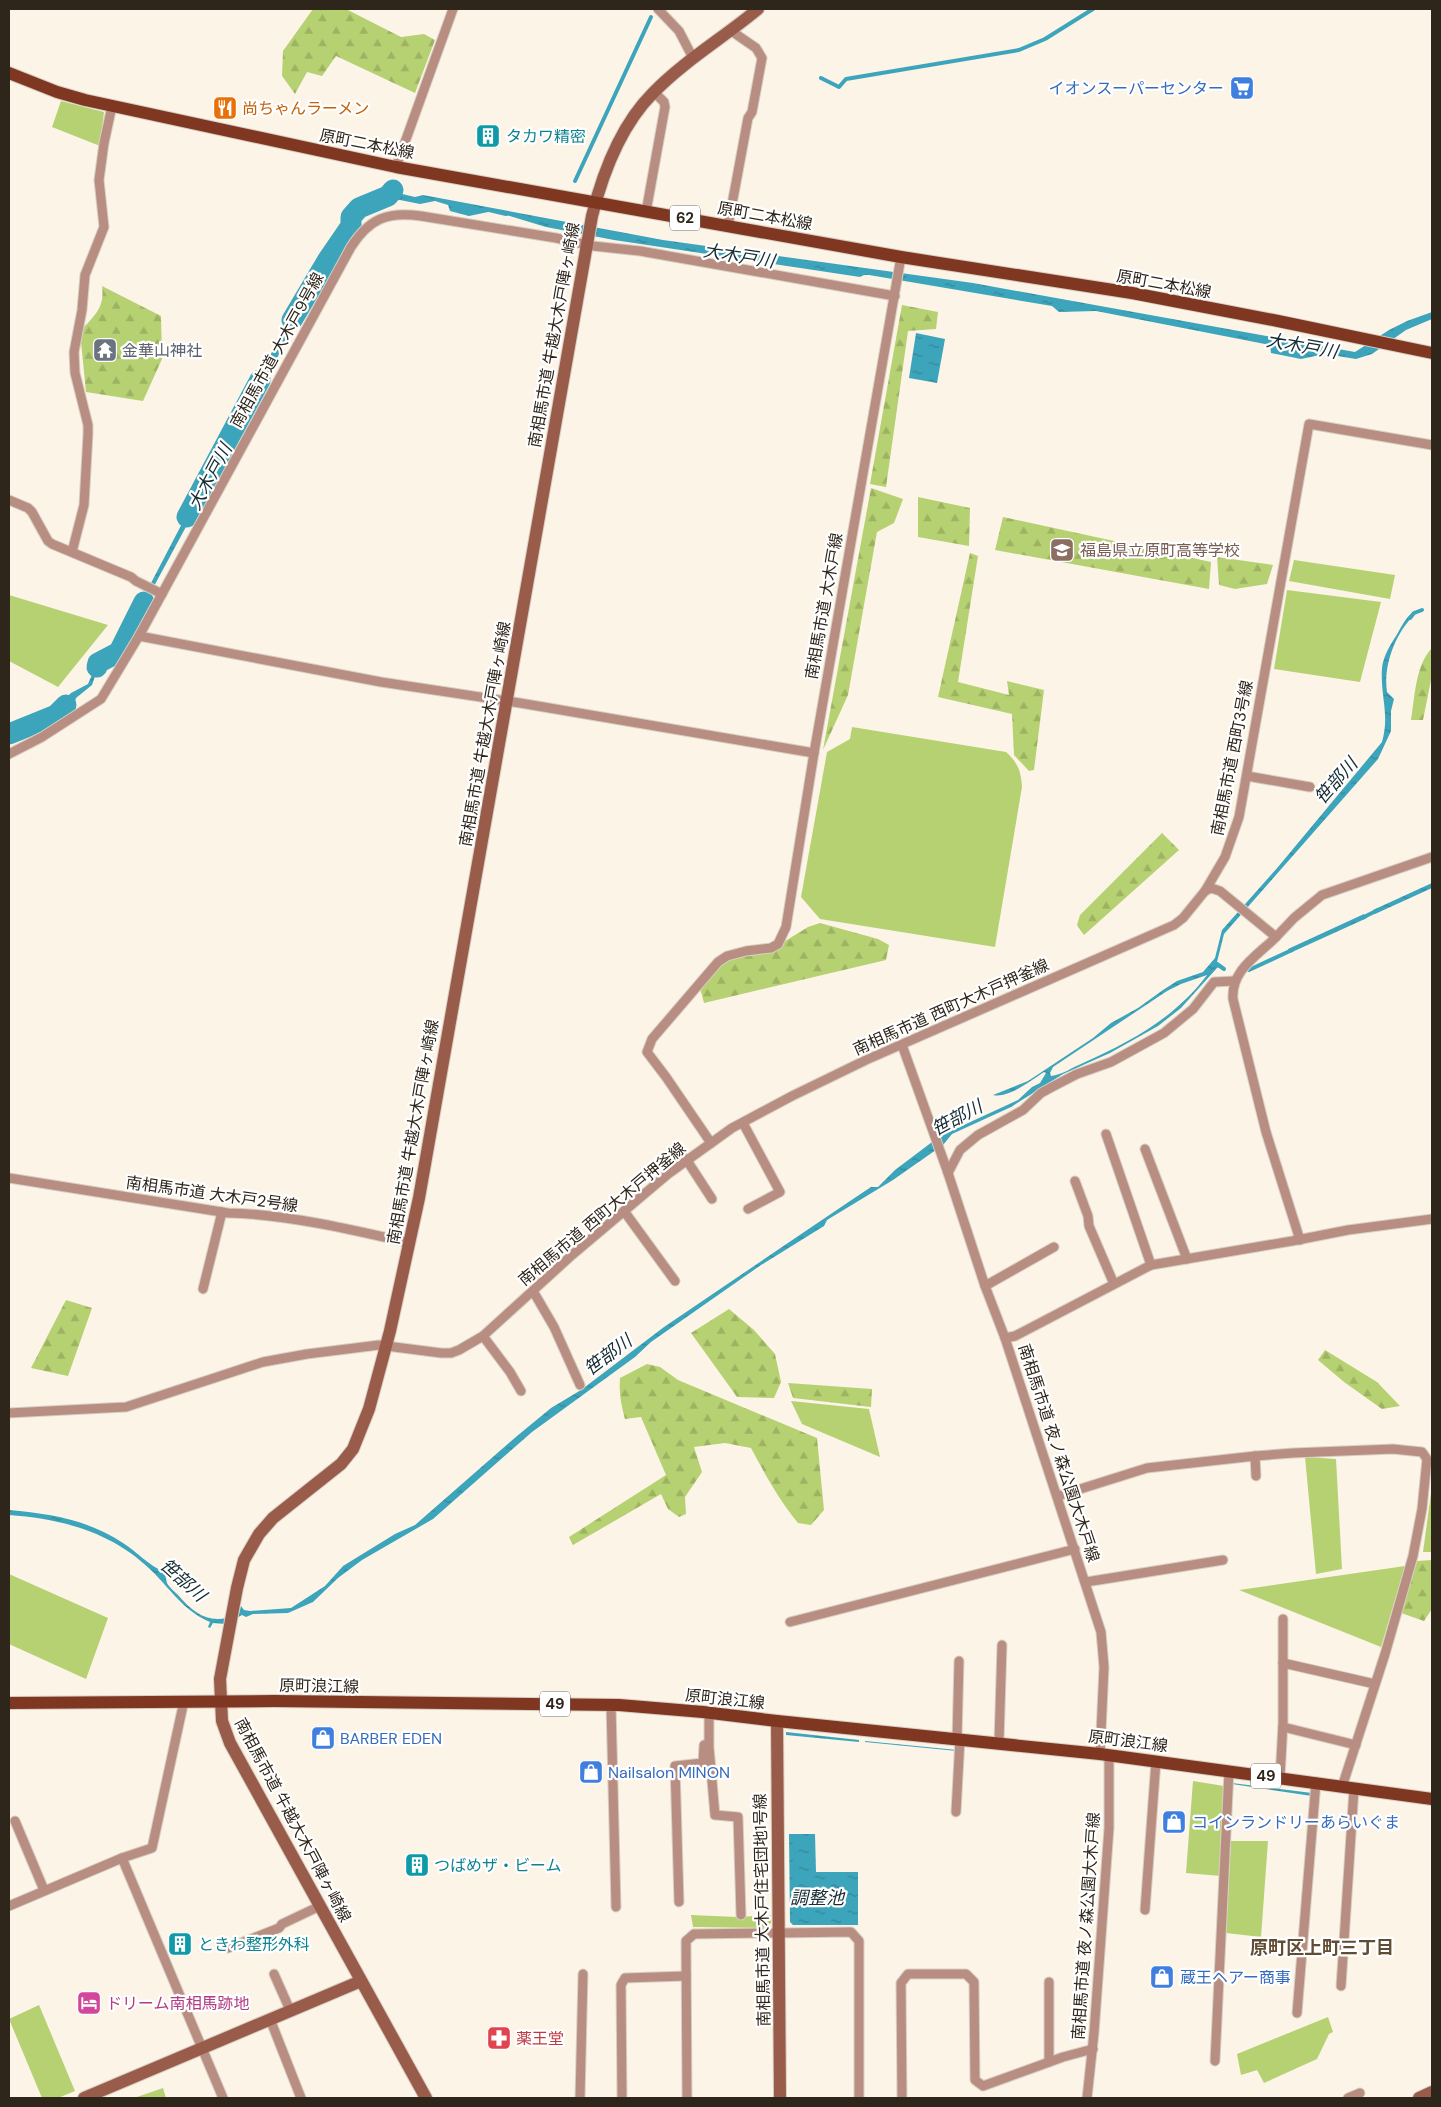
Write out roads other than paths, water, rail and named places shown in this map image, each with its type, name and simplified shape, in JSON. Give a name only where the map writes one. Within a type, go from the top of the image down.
[{"type":"main road","name":"原町二本松線","points":[[9,73],[57,92],[112,106],[396,167],[728,226],[901,261],[1132,293],[1432,353]]},
{"type":"main road","name":"原町浪江線","points":[[9,1702],[220,1701],[611,1705],[999,1742],[1105,1755],[1156,1769],[1229,1779],[1280,1778],[1432,1799]]},
{"type":"street","points":[[396,167],[453,9]]},
{"type":"street","points":[[658,9],[679,31],[693,58]]},
{"type":"street","name":"南相馬市道 牛越大木戸陣ヶ崎線","points":[[426,2098],[230,1743],[222,1721],[220,1679],[237,1588],[246,1556],[266,1526],[341,1464],[353,1448],[367,1416],[386,1345],[410,1243],[595,203],[608,164],[635,114],[654,92],[693,58],[758,9]]},
{"type":"street","points":[[728,226],[748,118],[752,112],[762,58],[756,48],[730,30]]},
{"type":"street","points":[[646,212],[665,107],[664,102],[654,92]]},
{"type":"street","points":[[72,552],[84,505],[88,434],[88,425],[75,373],[74,352],[82,310],[85,275],[104,227],[99,180],[112,106]]},
{"type":"street","name":"南相馬市道 大木戸9号線","points":[[9,754],[42,737],[101,699],[139,636],[351,248],[363,230],[380,219],[391,215],[404,214],[587,242],[895,294]]},
{"type":"street","name":"南相馬市道 大木戸線","points":[[711,1143],[647,1052],[652,1039],[718,962],[727,956],[746,951],[771,948],[778,944],[786,926],[814,753],[901,261]]},
{"type":"street","name":"南相馬市道 西町3号線","points":[[1205,891],[1226,857],[1236,832],[1309,424],[1432,445]]},
{"type":"street","points":[[9,500],[28,508],[32,512],[48,541],[131,577],[162,594]]},
{"type":"street","points":[[139,636],[381,682],[507,701],[814,753]]},
{"type":"street","points":[[1247,776],[1310,787]]},
{"type":"street","points":[[1300,1240],[1266,1132],[1233,999],[1234,981],[1242,968],[1294,918],[1322,895],[1432,857]]},
{"type":"street","points":[[1205,891],[1211,888],[1216,889],[1227,896],[1276,937]]},
{"type":"street","name":"南相馬市道 西町大木戸押釜線","points":[[9,1413],[126,1407],[263,1362],[307,1354],[386,1345],[451,1353],[472,1344],[686,1159],[743,1122],[866,1060],[1174,925],[1187,914],[1205,891]]},
{"type":"street","points":[[948,1174],[960,1150],[978,1135],[1023,1110],[1042,1093],[1052,1087],[1077,1074],[1111,1062],[1164,1033],[1193,1009],[1214,982],[1234,981]]},
{"type":"street","points":[[902,1045],[945,1164],[985,1286],[1005,1338]]},
{"type":"street","points":[[743,1122],[780,1192],[748,1209]]},
{"type":"street","points":[[1106,1134],[1151,1265]]},
{"type":"street","points":[[1145,1149],[1187,1259]]},
{"type":"street","points":[[686,1159],[712,1199]]},
{"type":"street","name":"南相馬市道 大木戸2号線","points":[[9,1178],[222,1212],[313,1223],[410,1243]]},
{"type":"street","points":[[1075,1181],[1088,1216],[1089,1226],[1114,1284]]},
{"type":"street","points":[[624,1211],[675,1280]]},
{"type":"street","points":[[203,1289],[222,1212]]},
{"type":"street","name":"南相馬市道 夜ノ森公園大木戸線","points":[[1087,2096],[1093,2048],[1109,1828],[1105,1755],[1104,1649],[1101,1632],[1086,1582],[1005,1338],[1015,1336],[1151,1265],[1348,1230],[1432,1219]]},
{"type":"street","points":[[985,1286],[1054,1247]]},
{"type":"street","points":[[533,1291],[554,1327],[580,1385]]},
{"type":"street","points":[[483,1336],[510,1372],[521,1391]]},
{"type":"street","points":[[1058,1496],[1147,1468],[1293,1452],[1393,1449],[1410,1450],[1426,1455],[1427,1470],[1420,1527],[1356,1746],[1348,1788],[1340,1986]]},
{"type":"street","points":[[1255,1456],[1256,1476]]},
{"type":"street","points":[[790,1622],[1075,1549]]},
{"type":"street","points":[[1086,1582],[1223,1560]]},
{"type":"street","points":[[1280,1778],[1283,1727],[1283,1619]]},
{"type":"street","points":[[999,1742],[1002,1645]]},
{"type":"street","points":[[956,1812],[959,1661]]},
{"type":"street","points":[[1283,1663],[1375,1684]]},
{"type":"street","points":[[9,1906],[122,1858],[152,1848],[184,1701]]},
{"type":"street","points":[[611,1705],[616,1907]]},
{"type":"street","points":[[679,1902],[675,1766],[703,1763],[706,1713]]},
{"type":"street","points":[[706,1713],[715,1815],[738,1817],[741,1915]]},
{"type":"street","name":"南相馬市道 大木戸住宅団地1号線","points":[[777,1721],[780,2098]]},
{"type":"street","points":[[1283,1727],[1356,1746]]},
{"type":"street","points":[[1144,1910],[1156,1769]]},
{"type":"street","points":[[1215,2061],[1229,1779]]},
{"type":"street","points":[[1297,2013],[1316,1782]]},
{"type":"street","points":[[16,1820],[44,1890]]},
{"type":"street","points":[[122,1858],[222,2098]]},
{"type":"street","points":[[228,1948],[279,1928],[282,1924],[320,1906]]},
{"type":"street","points":[[687,2098],[686,1941],[694,1934],[851,1932],[860,1941],[859,2098]]},
{"type":"street","points":[[274,1974],[290,2010]]},
{"type":"street","points":[[580,2098],[583,1974]]},
{"type":"street","points":[[902,2098],[901,1983],[908,1974],[966,1974],[974,1982],[975,2080],[983,2086],[1093,2048]]},
{"type":"street","points":[[622,2098],[621,1985],[624,1978],[686,1976]]},
{"type":"street","points":[[84,2098],[361,1981]]},
{"type":"street","points":[[1049,1982],[1049,2062]]},
{"type":"street","points":[[270,2019],[301,2098]]},
{"type":"street","points":[[1419,2098],[1432,2092]]},
{"type":"street","points":[[1348,2098],[1360,2093]]},
{"type":"street","points":[[1078,2098],[1087,2096]]},
{"type":"water","points":[[398,193],[415,197],[423,195],[663,240],[973,283],[1355,352],[1407,321],[1432,312],[1432,319],[1406,330],[1372,354],[1356,359],[1325,354],[1301,359],[1271,353],[1270,345],[1096,311],[1059,312],[1052,306],[869,275],[860,277],[614,240],[546,227],[493,211],[469,216],[450,211],[448,205],[435,201],[420,204],[390,198],[353,214],[354,227],[338,250],[273,365],[117,655],[99,665],[92,685],[76,698],[74,704],[28,732],[9,738],[9,730],[41,722],[71,693],[88,684],[97,663],[114,654],[188,512],[219,463],[238,415],[247,413],[248,401],[291,313],[316,286],[318,271],[348,223],[347,216],[362,202]]},
{"type":"water","points":[[916,333],[945,339],[937,383],[909,378]]},
{"type":"water","points":[[1411,614],[1414,615],[1401,631],[1389,661],[1386,682],[1387,692],[1394,699],[1391,711],[1391,731],[1378,759],[1224,934],[1217,962],[1222,966],[1217,968],[1181,1008],[1158,1026],[1110,1053],[1063,1074],[1011,1107],[952,1134],[943,1145],[893,1180],[827,1220],[824,1226],[761,1265],[651,1342],[635,1357],[532,1432],[433,1519],[362,1560],[338,1578],[313,1602],[288,1613],[253,1614],[246,1617],[242,1615],[226,1624],[213,1623],[210,1628],[208,1627],[210,1622],[201,1618],[187,1607],[139,1560],[106,1538],[49,1520],[9,1515],[9,1510],[54,1516],[82,1523],[109,1535],[164,1572],[167,1583],[171,1588],[191,1608],[205,1617],[221,1619],[230,1617],[239,1613],[241,1606],[244,1610],[250,1611],[291,1608],[325,1586],[343,1566],[395,1534],[415,1525],[551,1408],[581,1390],[664,1327],[871,1187],[878,1187],[895,1170],[940,1136],[1018,1100],[1032,1087],[1040,1083],[1046,1073],[1044,1072],[1012,1092],[999,1096],[993,1095],[1028,1081],[1093,1038],[1111,1023],[1138,1008],[1177,981],[1203,972],[1215,958],[1222,930],[1278,867],[1382,742],[1385,714],[1382,668],[1389,647]],"holes":[[[1207,975],[1181,1004],[1151,1027],[1118,1046],[1067,1071],[1051,1076],[1050,1073],[1053,1067],[1167,991]]]},
{"type":"water","points":[[1432,883],[1432,888],[1375,914],[1373,910]]},
{"type":"water","points":[[1364,914],[1367,918],[1290,953],[1288,949]]},
{"type":"water","points":[[786,1732],[859,1740],[859,1742],[786,1735]]},
{"type":"water","points":[[865,1742],[957,1750],[957,1751]]},
{"type":"water","points":[[1232,1784],[1312,1793],[1312,1796]]},
{"type":"water","name":"調整池","points":[[789,1834],[815,1834],[816,1872],[858,1872],[858,1925],[793,1925],[790,1922]]},
{"type":"waterway","name":"大木戸川","points":[[821,78],[839,87],[846,79],[1019,50],[1045,39],[1093,9]]},
{"type":"waterway","points":[[575,181],[651,17]]},
{"type":"waterway","name":"大木戸川","points":[[292,320],[327,261],[351,226],[351,217],[359,208],[388,196],[393,190]]},
{"type":"waterway","name":"大木戸川","points":[[489,210],[506,214]]},
{"type":"waterway","name":"大木戸川","points":[[187,517],[260,380]]},
{"type":"waterway","name":"大木戸川","points":[[97,667],[98,663],[119,652],[144,602]]},
{"type":"waterway","name":"笹部川","points":[[1410,618],[1414,613],[1422,610]]},
{"type":"waterway","name":"大木戸川","points":[[9,734],[56,715],[66,705]]},
{"type":"waterway","name":"笹部川","points":[[1362,918],[1378,910]]},
{"type":"waterway","name":"笹部川","points":[[1249,970],[1292,950]]},
{"type":"waterway","name":"笹部川","points":[[1217,964],[1224,969]]},
{"type":"place","name":"イオンスーパーセンター","points":[[1242,88]]},
{"type":"place","name":"尚ちゃんラーメン","points":[[225,108]]},
{"type":"place","name":"タカワ精密","points":[[488,136]]},
{"type":"place","name":"金華山神社","points":[[105,350]]},
{"type":"place","name":"福島県立原町高等学校","points":[[1062,550]]},
{"type":"place","name":"BARBER EDEN","points":[[323,1738]]},
{"type":"place","name":"Nailsalon MINON","points":[[591,1772]]},
{"type":"place","name":"コインランドリーあらいぐま","points":[[1174,1822]]},
{"type":"place","name":"つばめザ・ビーム","points":[[417,1865]]},
{"type":"place","name":"ときわ整形外科","points":[[180,1944]]},
{"type":"place","name":"蔵王ヘアー商事","points":[[1162,1977]]},
{"type":"place","name":"ドリーム南相馬跡地","points":[[89,2003]]},
{"type":"place","name":"薬王堂","points":[[499,2038]]},
{"type":"district","name":"原町区上町三丁目","points":[[1322,1948]]}]
